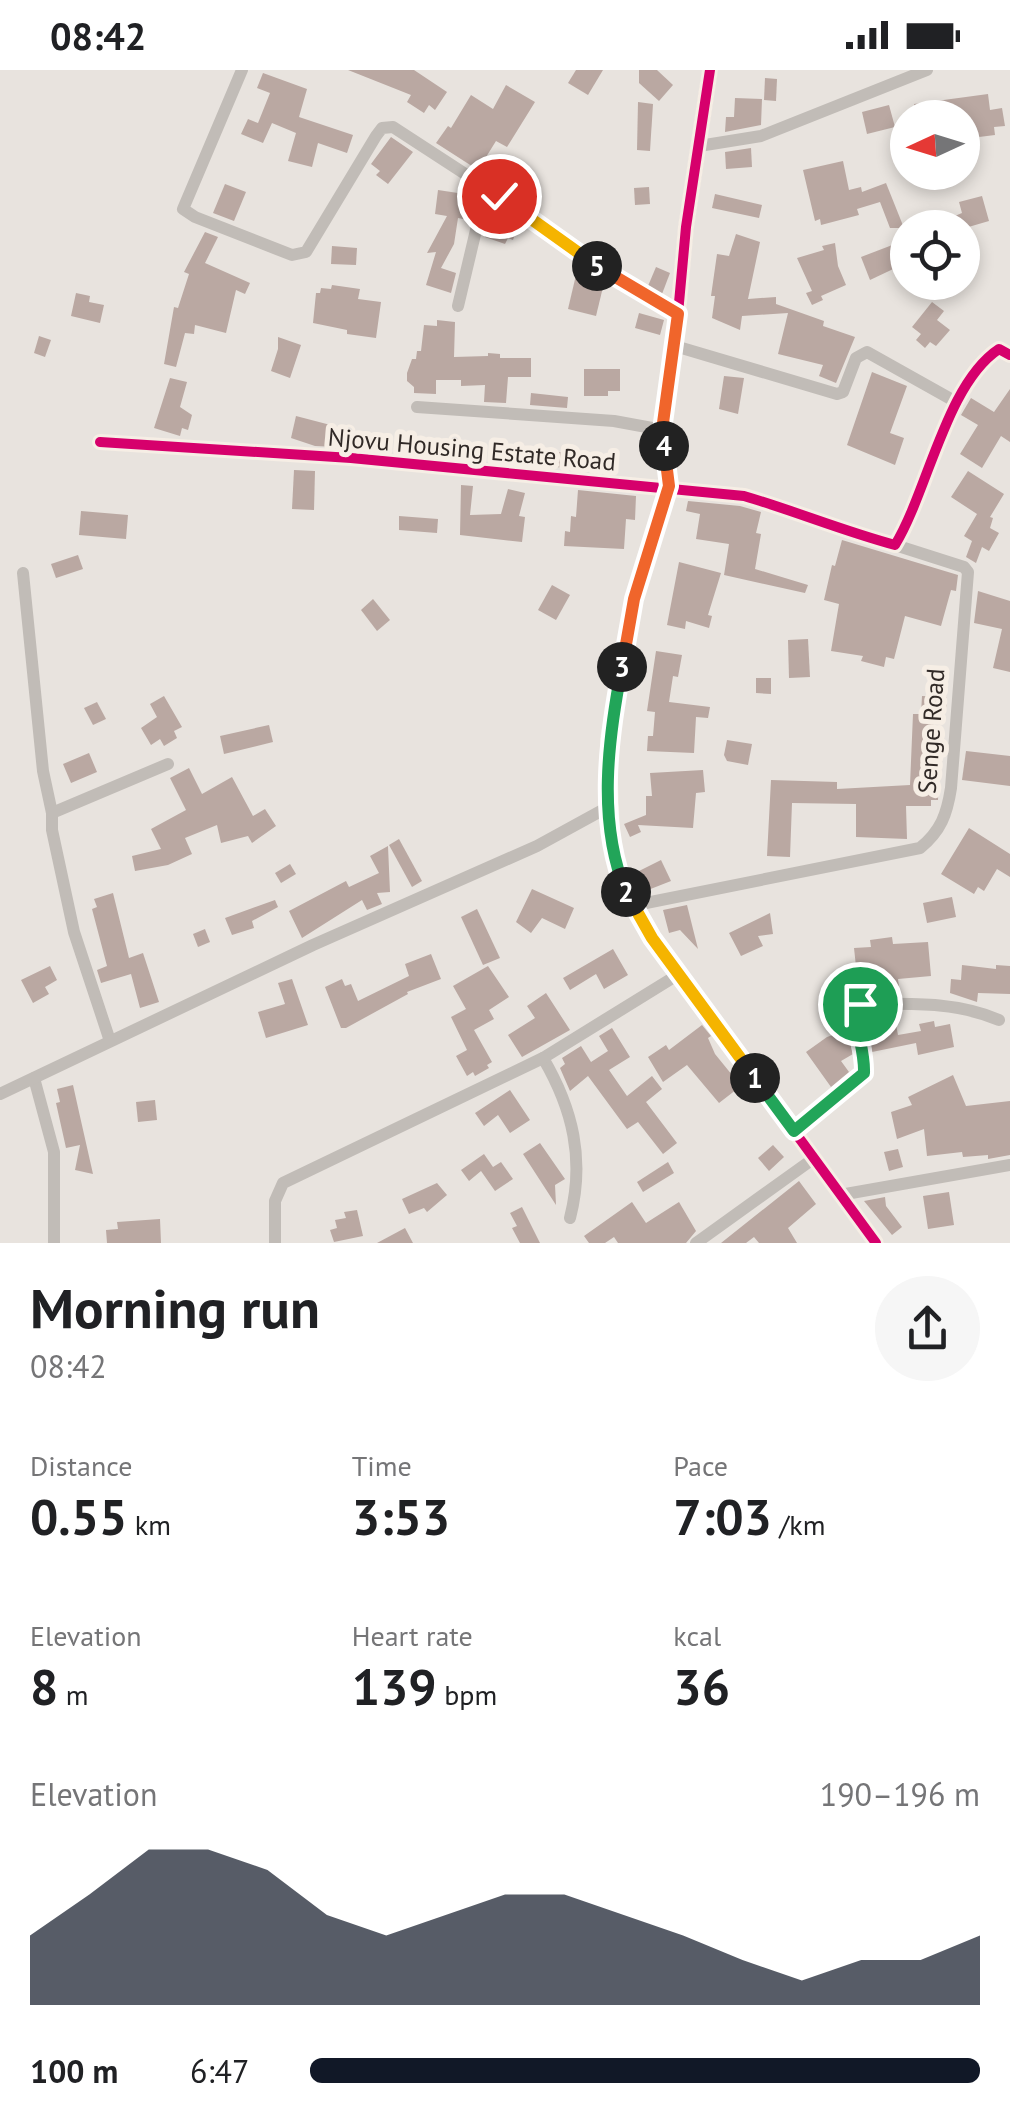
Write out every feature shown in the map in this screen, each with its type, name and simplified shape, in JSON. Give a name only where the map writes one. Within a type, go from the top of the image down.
[{"type":"street","points":[[242,70],[182,209],[292,255],[306,252],[376,136],[382,128],[389,127],[486,188],[622,283],[678,314]]},
{"type":"street","points":[[710,70],[686,227],[675,346],[662,430],[669,486],[634,599],[608,739],[613,852],[632,906],[876,1243]]},
{"type":"street","points":[[699,146],[761,136],[927,70]]},
{"type":"street","points":[[458,306],[486,188]]},
{"type":"street","points":[[675,346],[837,394],[843,392],[856,358],[867,352],[958,403]]},
{"type":"street","points":[[895,545],[908,524],[941,435],[979,366],[996,350],[1010,354]]},
{"type":"street","points":[[417,407],[614,421],[662,430]]},
{"type":"street","name":"Njovu Housing Estate Road","points":[[100,442],[352,458],[669,486],[744,496],[841,531],[895,545]]},
{"type":"street","name":"Senge Road","points":[[632,906],[920,848],[933,838],[948,810],[951,788],[968,572],[964,567],[895,545]]},
{"type":"street","points":[[23,573],[52,830],[74,932],[110,1042]]},
{"type":"street","points":[[52,814],[168,764]]},
{"type":"street","points":[[0,1094],[313,945],[537,846],[610,806]]},
{"type":"street","points":[[275,1243],[275,1201],[283,1184],[542,1058],[679,974]]},
{"type":"street","points":[[794,1131],[864,1073],[864,1051],[856,1016],[860,1004],[932,1003],[970,1008],[999,1020]]},
{"type":"street","points":[[542,1058],[567,1107],[577,1148],[576,1197],[570,1218]]},
{"type":"street","points":[[34,1078],[54,1152],[54,1243]]},
{"type":"street","points":[[696,1243],[813,1158]]},
{"type":"street","points":[[840,1195],[1010,1164]]},
{"type":"building","points":[[348,70],[414,70],[447,92],[435,110],[429,105],[424,113],[407,102],[411,95]]},
{"type":"building","points":[[576,70],[603,70],[588,95],[568,83]]},
{"type":"building","points":[[639,70],[657,70],[673,85],[659,101],[639,83]]},
{"type":"building","points":[[263,73],[307,89],[299,117],[353,135],[347,153],[318,143],[312,167],[288,161],[296,133],[272,123],[263,143],[241,134],[248,119],[258,123],[270,93],[257,88]]},
{"type":"building","points":[[765,78],[777,79],[776,101],[764,100]]},
{"type":"building","points":[[506,85],[535,102],[507,147],[496,141],[478,170],[436,143],[448,126],[451,128],[471,95],[493,109]]},
{"type":"building","points":[[988,94],[990,110],[1002,108],[1005,126],[994,127],[995,135],[980,137],[980,100],[944,100]]},
{"type":"building","points":[[735,98],[762,99],[761,125],[725,132],[726,117],[734,117]]},
{"type":"building","points":[[638,102],[653,104],[650,151],[637,150]]},
{"type":"building","points":[[889,105],[890,128],[867,134],[862,112]]},
{"type":"building","points":[[391,137],[413,152],[388,184],[376,175],[380,171],[371,164]]},
{"type":"building","points":[[751,148],[752,167],[726,169],[725,152]]},
{"type":"building","points":[[843,161],[849,190],[861,187],[862,192],[886,183],[897,210],[890,210],[890,228],[880,202],[857,209],[859,215],[821,225],[820,219],[815,221],[803,170]]},
{"type":"building","points":[[225,184],[246,192],[234,221],[213,213]]},
{"type":"building","points":[[649,187],[650,204],[635,205],[634,188]]},
{"type":"building","points":[[438,190],[471,195],[473,200],[468,220],[458,218],[454,244],[441,268],[456,273],[451,293],[426,285],[436,252],[427,253],[447,216],[435,214]]},
{"type":"building","points":[[715,194],[762,205],[759,218],[712,208]]},
{"type":"building","points":[[982,196],[989,221],[980,224],[980,210],[961,210],[959,202]]},
{"type":"building","points":[[492,206],[518,225],[513,240],[508,238],[505,244],[485,237]]},
{"type":"building","points":[[205,232],[218,237],[205,263],[250,283],[245,294],[236,290],[226,333],[195,325],[194,334],[185,333],[176,367],[164,364],[174,307],[178,308],[189,274],[184,272]]},
{"type":"building","points":[[736,234],[760,242],[748,299],[776,297],[776,304],[855,337],[836,383],[819,376],[823,365],[778,354],[788,313],[742,316],[740,330],[712,318],[717,254],[729,256]]},
{"type":"building","points":[[835,243],[846,285],[821,296],[823,300],[812,305],[806,293],[812,291],[797,258]]},
{"type":"building","points":[[332,246],[357,248],[356,265],[331,264]]},
{"type":"building","points":[[890,246],[890,271],[870,280],[861,257]]},
{"type":"building","points":[[656,267],[670,273],[662,294],[648,286]]},
{"type":"building","points":[[576,275],[604,283],[596,316],[568,309]]},
{"type":"building","points":[[332,285],[360,289],[358,299],[381,302],[376,338],[313,323],[316,293],[321,288],[331,289]]},
{"type":"building","points":[[76,293],[90,296],[89,302],[104,305],[100,323],[71,316]]},
{"type":"building","points":[[932,302],[944,311],[937,320],[950,330],[936,346],[930,342],[925,348],[916,340],[921,334],[912,327]]},
{"type":"building","points":[[639,313],[664,320],[660,335],[635,328]]},
{"type":"building","points":[[437,320],[455,322],[454,357],[488,353],[500,354],[500,358],[531,358],[531,377],[508,377],[506,403],[484,402],[485,385],[461,386],[461,380],[436,380],[436,394],[414,393],[407,373],[417,351],[421,351],[424,325],[437,326]]},
{"type":"building","points":[[39,336],[51,340],[45,357],[34,353]]},
{"type":"building","points":[[278,337],[301,345],[290,378],[271,371]]},
{"type":"building","points":[[584,369],[620,369],[620,391],[608,391],[608,396],[584,396]]},
{"type":"building","points":[[872,372],[907,386],[890,433],[904,438],[895,465],[847,445]]},
{"type":"building","points":[[724,376],[744,378],[738,414],[719,409]]},
{"type":"building","points":[[170,378],[187,382],[180,407],[192,415],[188,430],[182,428],[180,436],[154,428]]},
{"type":"building","points":[[1010,389],[1010,442],[1001,436],[982,468],[960,454],[978,425],[961,415],[971,398],[994,412]]},
{"type":"building","points":[[531,393],[568,397],[567,408],[530,405]]},
{"type":"building","points":[[296,416],[342,428],[336,447],[315,446],[291,438]]},
{"type":"building","points":[[533,449],[568,453],[567,468],[531,465]]},
{"type":"building","points":[[294,470],[315,471],[314,510],[292,509]]},
{"type":"building","points":[[968,471],[1004,494],[990,517],[990,528],[999,533],[989,551],[982,547],[976,563],[966,557],[972,541],[964,536],[977,514],[951,497]]},
{"type":"building","points":[[461,485],[473,486],[470,515],[501,514],[508,489],[525,493],[519,516],[525,517],[522,542],[460,535]]},
{"type":"building","points":[[578,490],[636,496],[635,520],[626,519],[624,549],[564,546],[571,516],[576,517]]},
{"type":"building","points":[[688,501],[761,512],[755,569],[808,585],[805,593],[724,575],[729,544],[696,539],[700,514],[686,511]]},
{"type":"building","points":[[81,511],[128,515],[126,539],[79,535]]},
{"type":"building","points":[[399,516],[438,519],[437,533],[399,530]]},
{"type":"building","points":[[842,540],[958,575],[956,591],[951,590],[941,626],[905,616],[894,659],[886,657],[884,667],[861,661],[863,656],[831,651],[839,604],[824,600]]},
{"type":"building","points":[[78,555],[83,569],[56,578],[51,564]]},
{"type":"building","points":[[679,562],[721,573],[708,615],[712,616],[709,628],[686,621],[685,629],[667,625]]},
{"type":"building","points":[[552,585],[570,595],[556,620],[538,610]]},
{"type":"building","points":[[978,591],[1010,601],[1010,672],[993,668],[1002,629],[974,623]]},
{"type":"building","points":[[373,599],[390,620],[377,631],[361,610]]},
{"type":"building","points":[[808,639],[810,677],[789,678],[788,640]]},
{"type":"building","points":[[656,651],[682,655],[678,677],[673,676],[669,702],[710,707],[708,718],[696,717],[694,753],[647,751],[648,736],[653,736],[655,712],[647,711]]},
{"type":"building","points":[[756,678],[771,678],[771,694],[756,693]]},
{"type":"building","points":[[164,696],[182,727],[174,731],[177,738],[164,746],[160,739],[151,745],[141,728],[157,717],[150,704]]},
{"type":"building","points":[[922,696],[947,697],[946,710],[934,710],[931,769],[939,769],[938,800],[931,800],[931,806],[906,806],[907,839],[856,837],[856,804],[792,803],[790,857],[767,856],[771,780],[837,782],[837,789],[910,785],[913,714],[921,714]]},
{"type":"building","points":[[97,702],[106,719],[93,725],[84,708]]},
{"type":"building","points":[[269,725],[273,742],[224,754],[220,736]]},
{"type":"building","points":[[727,740],[752,744],[748,765],[727,761]]},
{"type":"building","points":[[966,751],[1010,756],[1010,786],[962,780]]},
{"type":"building","points":[[89,753],[97,772],[71,783],[63,764]]},
{"type":"building","points":[[189,768],[202,794],[232,777],[253,816],[265,809],[276,826],[252,843],[248,836],[221,843],[217,825],[185,838],[192,854],[168,865],[135,871],[132,856],[161,849],[151,829],[186,810],[170,778]]},
{"type":"building","points":[[703,770],[705,792],[696,793],[693,828],[638,825],[641,832],[630,837],[624,824],[646,815],[646,796],[652,796],[650,773]]},
{"type":"building","points":[[969,828],[1010,854],[1010,877],[997,869],[984,891],[978,887],[974,894],[941,874]]},
{"type":"building","points":[[399,839],[422,881],[412,887],[389,845]]},
{"type":"building","points":[[388,846],[390,892],[377,893],[382,904],[367,910],[362,900],[302,938],[289,911],[346,881],[349,887],[379,873],[370,856]]},
{"type":"building","points":[[661,860],[671,881],[648,890],[639,871]]},
{"type":"building","points":[[290,864],[296,874],[281,883],[275,873]]},
{"type":"building","points":[[532,889],[574,908],[565,929],[542,918],[531,933],[516,922]]},
{"type":"building","points":[[113,893],[129,958],[143,953],[159,1002],[140,1008],[131,974],[101,983],[97,970],[107,966],[92,909],[97,907],[94,899]]},
{"type":"building","points":[[952,897],[956,917],[927,923],[923,903]]},
{"type":"building","points":[[275,900],[278,907],[252,921],[254,928],[232,935],[225,918]]},
{"type":"building","points":[[687,905],[698,949],[680,930],[669,933],[663,910]]},
{"type":"building","points":[[477,909],[500,958],[483,965],[461,917]]},
{"type":"building","points":[[770,913],[773,934],[758,936],[763,946],[741,956],[729,933]]},
{"type":"building","points":[[205,929],[210,942],[198,947],[193,934]]},
{"type":"building","points":[[892,937],[893,944],[928,942],[931,976],[898,979],[900,994],[859,994],[854,948],[871,947],[870,940]]},
{"type":"building","points":[[613,949],[628,975],[604,989],[596,974],[570,990],[563,978]]},
{"type":"building","points":[[431,954],[441,979],[407,992],[341,1028],[325,987],[342,979],[345,986],[351,984],[358,1001],[409,976],[405,964]]},
{"type":"building","points":[[962,965],[996,969],[996,965],[1010,966],[1010,994],[978,993],[977,1002],[950,993],[951,979],[961,980]]},
{"type":"building","points":[[50,966],[57,980],[45,987],[49,994],[33,1003],[21,980]]},
{"type":"building","points":[[488,966],[509,997],[489,1010],[494,1019],[474,1030],[492,1062],[487,1065],[489,1068],[467,1076],[456,1056],[467,1050],[451,1017],[466,1009],[453,986]]},
{"type":"building","points":[[292,979],[308,1025],[266,1038],[258,1012],[285,1004],[278,983]]},
{"type":"building","points":[[546,993],[570,1030],[522,1057],[508,1035],[535,1018],[527,1006]]},
{"type":"building","points":[[872,1014],[894,1014],[898,1035],[921,1031],[919,1024],[950,1024],[954,1047],[918,1055],[916,1043],[872,1052],[870,1041],[877,1040]]},
{"type":"building","points":[[702,1025],[711,1036],[708,1038],[715,1054],[741,1086],[719,1103],[687,1065],[663,1082],[648,1057],[666,1045],[669,1050]]},
{"type":"building","points":[[612,1028],[630,1057],[609,1070],[627,1096],[652,1076],[662,1089],[646,1102],[677,1143],[663,1154],[638,1122],[627,1129],[588,1076],[570,1091],[560,1068],[565,1064],[562,1058],[581,1046],[591,1062],[608,1051],[599,1036]]},
{"type":"building","points":[[847,1030],[853,1054],[841,1061],[849,1072],[831,1087],[806,1052],[827,1037]]},
{"type":"building","points":[[953,1075],[966,1106],[1010,1101],[1010,1155],[988,1159],[988,1155],[963,1157],[962,1152],[927,1156],[924,1129],[897,1139],[891,1112],[912,1105],[908,1097]]},
{"type":"building","points":[[73,1085],[93,1174],[75,1170],[80,1145],[66,1148],[56,1103],[60,1102],[57,1089]]},
{"type":"building","points":[[510,1090],[530,1120],[510,1133],[498,1115],[484,1126],[475,1113]]},
{"type":"building","points":[[155,1100],[157,1120],[138,1122],[136,1102]]},
{"type":"building","points":[[540,1143],[565,1179],[555,1185],[556,1205],[523,1154]]},
{"type":"building","points":[[773,1145],[784,1157],[769,1171],[758,1158]]},
{"type":"building","points":[[898,1149],[903,1167],[889,1171],[884,1152]]},
{"type":"building","points":[[484,1154],[493,1167],[501,1162],[513,1179],[495,1191],[481,1171],[469,1181],[461,1170]]},
{"type":"building","points":[[668,1162],[674,1173],[643,1192],[637,1182]]},
{"type":"building","points":[[799,1181],[816,1204],[788,1228],[797,1243],[759,1243],[754,1237],[746,1243],[721,1243]]},
{"type":"building","points":[[437,1183],[447,1195],[427,1212],[424,1208],[409,1214],[402,1199]]},
{"type":"building","points":[[949,1192],[954,1225],[928,1229],[923,1196]]},
{"type":"building","points":[[885,1197],[886,1206],[902,1227],[892,1235],[864,1201]]},
{"type":"building","points":[[632,1202],[646,1223],[679,1202],[696,1231],[686,1243],[618,1243],[614,1237],[605,1243],[589,1243],[584,1236]]},
{"type":"building","points":[[522,1207],[540,1243],[520,1243],[512,1228],[517,1226],[510,1213]]},
{"type":"building","points":[[357,1210],[363,1236],[334,1242],[330,1230],[337,1228],[335,1220],[346,1218],[344,1212]]},
{"type":"building","points":[[160,1219],[161,1243],[107,1243],[106,1230],[118,1229],[117,1222]]},
{"type":"building","points":[[405,1228],[413,1243],[377,1243]]},
{"type":"cycle path","points":[[710,70],[686,227],[663,430],[669,486],[634,599],[608,739],[613,852],[631,906],[876,1243]]},
{"type":"cycle path","points":[[100,442],[351,458],[744,496],[895,545],[965,387],[999,349],[1010,355]]},
{"type":"route","points":[[499,196],[622,283],[678,314],[662,430],[669,486],[634,599],[608,739],[613,852],[632,906],[794,1131],[864,1073],[864,1051],[856,1016],[860,1004]]}]
